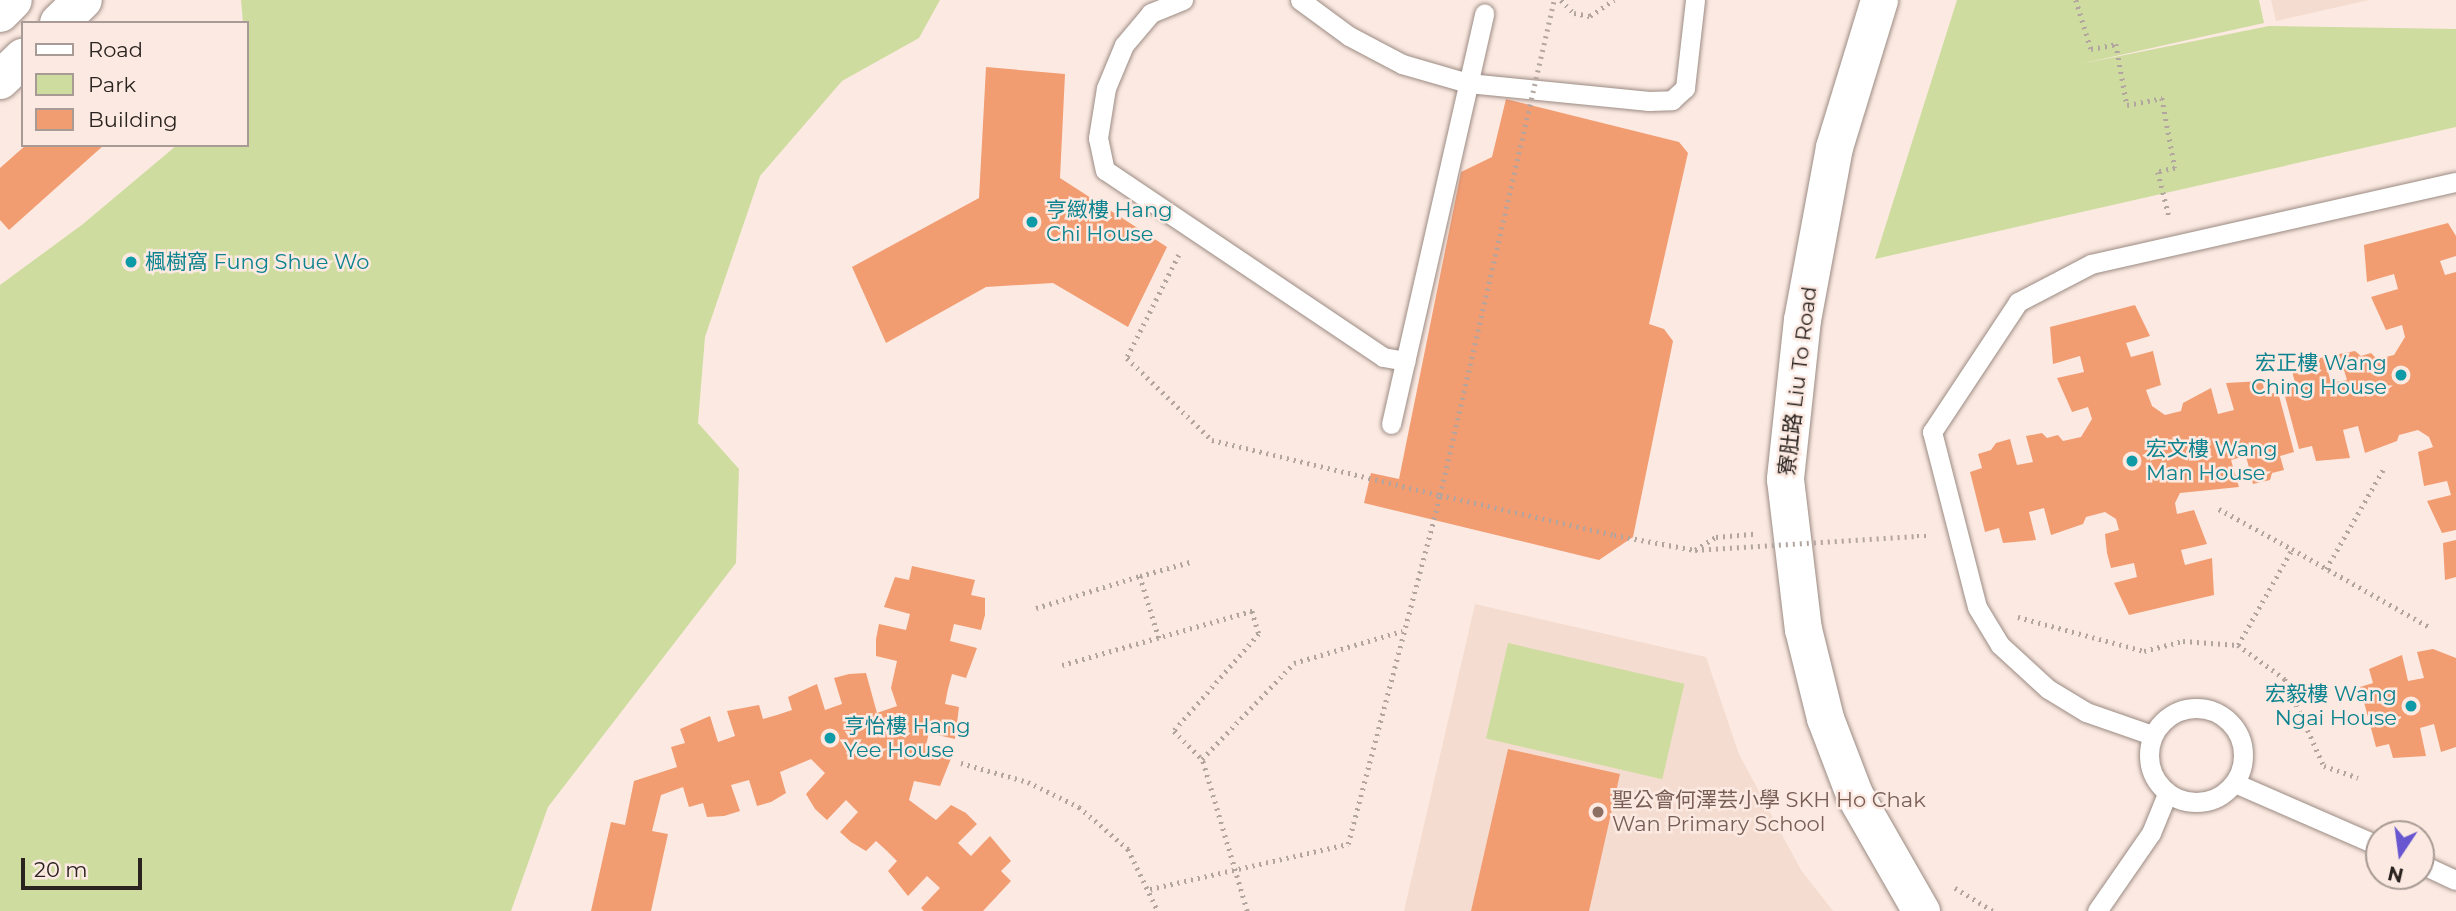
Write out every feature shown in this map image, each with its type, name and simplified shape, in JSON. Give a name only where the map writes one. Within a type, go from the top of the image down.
[{"type":"main road","points":[[0,13],[13,0]]},
{"type":"main road","points":[[61,21],[83,0]]},
{"type":"main road","points":[[0,80],[21,60]]},
{"type":"street","name":"寮肚路 Liu To Road","points":[[1879,0],[1835,147],[1802,319],[1785,479],[1803,629],[1825,718],[1854,794],[1921,911]]},
{"type":"lane","points":[[1182,0],[1151,13],[1124,45],[1106,88],[1098,138],[1105,170],[1383,357],[1406,361]]},
{"type":"lane","points":[[1300,0],[1349,36],[1402,64],[1468,83],[1602,99],[1672,100],[1685,88],[1695,0]]},
{"type":"lane","points":[[1391,424],[1483,13]]},
{"type":"lane","points":[[2152,735],[2086,712],[2048,689],[2000,645],[1977,607],[1932,432],[2018,302],[2091,264],[2456,182]]},
{"type":"lane","points":[[2205,709],[2220,715],[2240,738],[2243,753],[2235,783],[2224,794],[2203,802],[2167,794],[2149,767],[2152,735],[2162,722],[2182,710],[2205,709]]},
{"type":"lane","points":[[2235,783],[2365,840]]},
{"type":"lane","points":[[2097,911],[2151,833],[2167,794]]},
{"type":"lane","points":[[2435,870],[2456,880]]},
{"type":"path","points":[[1150,890],[1348,844],[1440,495],[1554,0]]},
{"type":"path","points":[[1561,0],[1574,13],[1590,16],[1614,0]]},
{"type":"path","points":[[2076,0],[2091,49],[2116,44],[2127,105],[2162,98],[2175,168],[2158,172],[2176,243]]},
{"type":"path","points":[[1193,229],[1127,358],[1212,440],[1440,495],[1695,550],[1929,536]]},
{"type":"path","points":[[2326,569],[2384,468]]},
{"type":"path","points":[[2219,509],[2431,628]]},
{"type":"path","points":[[1927,523],[1932,549]]},
{"type":"path","points":[[1695,550],[1716,537],[1759,534]]},
{"type":"path","points":[[1822,534],[1823,547]]},
{"type":"path","points":[[2238,646],[2292,549]]},
{"type":"path","points":[[1035,608],[1190,562]]},
{"type":"path","points":[[1140,576],[1159,638]]},
{"type":"path","points":[[1977,607],[2144,651],[2183,641],[2238,646],[2285,679],[2324,766],[2358,778]]},
{"type":"path","points":[[1062,665],[1252,611],[1259,634],[1174,731],[1202,759],[1238,870],[1247,911]]},
{"type":"path","points":[[1202,759],[1294,663],[1403,631]]},
{"type":"path","points":[[961,763],[1028,782],[1079,807],[1129,849],[1158,911]]},
{"type":"path","points":[[1949,881],[1960,894],[1993,911]]},
{"type":"shaded area","points":[[2271,0],[2369,0],[2276,21]]},
{"type":"shaded area","name":"聖公會何澤芸小學 SKH Ho Chak Wan Primary School","points":[[1475,604],[1706,657],[1739,754],[1801,870],[1833,911],[1404,911]]},
{"type":"green space","points":[[241,0],[940,0],[919,38],[842,81],[760,176],[705,337],[698,423],[739,469],[736,563],[548,807],[511,911],[0,911],[0,285],[83,224],[175,147],[248,147],[248,21],[243,21]]},
{"type":"green space","points":[[1957,0],[2259,0],[2264,23],[2080,64],[2269,26],[2456,29],[2456,127],[1875,259]]},
{"type":"green space","points":[[1508,643],[1684,684],[1662,779],[1486,738]]},
{"type":"building","name":"亨緻樓 Hang Chi House","points":[[986,67],[1065,74],[1060,178],[1167,247],[1128,327],[1053,283],[986,287],[886,343],[852,267],[979,198]]},
{"type":"building","points":[[1506,99],[1679,142],[1688,153],[1649,324],[1664,329],[1673,341],[1633,537],[1599,560],[1364,503],[1371,473],[1399,479],[1461,172],[1492,157]]},
{"type":"building","points":[[24,147],[102,147],[9,230],[0,220],[0,168]]},
{"type":"building","name":"宏正樓 Wang Ching House","points":[[2448,223],[2456,236],[2456,256],[2440,261],[2445,275],[2456,272],[2456,530],[2442,533],[2427,501],[2451,495],[2447,481],[2424,486],[2418,452],[2433,447],[2429,437],[2418,430],[2399,435],[2397,441],[2365,453],[2358,426],[2343,430],[2350,458],[2316,461],[2312,446],[2299,449],[2283,389],[2296,386],[2292,371],[2305,368],[2309,361],[2324,357],[2331,383],[2347,380],[2339,354],[2355,351],[2361,356],[2371,353],[2377,359],[2394,355],[2405,337],[2402,325],[2386,330],[2371,297],[2398,289],[2394,274],[2367,282],[2364,245]]},
{"type":"building","name":"宏文樓 Wang Man House","points":[[2135,305],[2150,336],[2126,343],[2131,357],[2153,351],[2161,385],[2146,390],[2152,406],[2165,415],[2181,411],[2183,403],[2211,388],[2218,414],[2234,410],[2226,383],[2262,381],[2266,395],[2278,392],[2294,452],[2280,456],[2284,470],[2272,473],[2270,480],[2253,484],[2246,456],[2231,460],[2239,487],[2180,493],[2175,503],[2177,514],[2194,510],[2207,544],[2181,550],[2185,565],[2212,558],[2214,595],[2129,615],[2114,583],[2137,577],[2134,563],[2111,568],[2107,553],[2105,534],[2119,530],[2116,519],[2105,512],[2086,517],[2083,524],[2051,535],[2044,508],[2029,512],[2036,540],[2003,543],[1999,528],[1985,532],[1970,472],[1982,468],[1978,454],[1991,450],[1996,443],[2010,439],[2017,465],[2033,462],[2026,436],[2042,433],[2047,438],[2058,435],[2063,441],[2081,437],[2092,419],[2088,407],[2072,412],[2057,378],[2084,372],[2080,356],[2053,364],[2050,327]]},
{"type":"building","points":[[2456,540],[2456,577],[2445,580],[2443,543]]},
{"type":"building","name":"亨怡樓 Hang Yee House","points":[[912,566],[975,580],[971,595],[985,598],[985,615],[981,630],[954,624],[950,641],[977,648],[966,678],[952,674],[948,689],[945,704],[959,707],[955,739],[929,733],[925,749],[952,756],[940,786],[914,781],[909,800],[936,820],[951,805],[966,813],[977,824],[958,843],[971,856],[990,836],[1011,861],[1001,871],[1011,881],[983,911],[924,911],[921,908],[940,888],[927,876],[908,896],[888,871],[897,861],[887,851],[876,841],[866,851],[840,832],[858,812],[846,800],[827,820],[815,809],[806,794],[825,773],[811,759],[780,772],[786,793],[771,802],[757,806],[749,780],[731,785],[740,811],[724,816],[707,817],[703,803],[689,807],[683,787],[661,795],[652,831],[668,834],[651,911],[591,911],[611,822],[625,825],[634,781],[677,767],[671,747],[685,743],[680,729],[710,716],[718,742],[735,736],[727,711],[759,705],[763,719],[777,715],[792,710],[788,697],[817,684],[825,710],[842,704],[834,678],[849,674],[866,673],[877,713],[897,706],[891,688],[897,661],[876,656],[876,639],[879,624],[906,630],[910,614],[884,607],[895,577],[909,580]]},
{"type":"building","name":"宏毅樓 Wang Ngai House","points":[[2433,649],[2456,658],[2456,747],[2441,752],[2434,724],[2420,728],[2426,756],[2393,758],[2389,744],[2376,747],[2360,687],[2373,683],[2369,669],[2402,655],[2408,681],[2424,678],[2417,652]]},
{"type":"building","points":[[1508,749],[1620,774],[1589,911],[1471,911]]},
{"type":"place","name":"亨緻樓 Hang Chi House","points":[[1032,222]]},
{"type":"place","name":"楓樹窩 Fung Shue Wo","points":[[131,262]]},
{"type":"place","name":"宏正樓 Wang Ching House","points":[[2401,375]]},
{"type":"place","name":"宏文樓 Wang Man House","points":[[2132,461]]},
{"type":"place","name":"宏毅樓 Wang Ngai House","points":[[2411,706]]},
{"type":"place","name":"亨怡樓 Hang Yee House","points":[[830,738]]},
{"type":"place","name":"聖公會何澤芸小學 SKH Ho Chak Wan Primary School","points":[[1598,812]]}]
